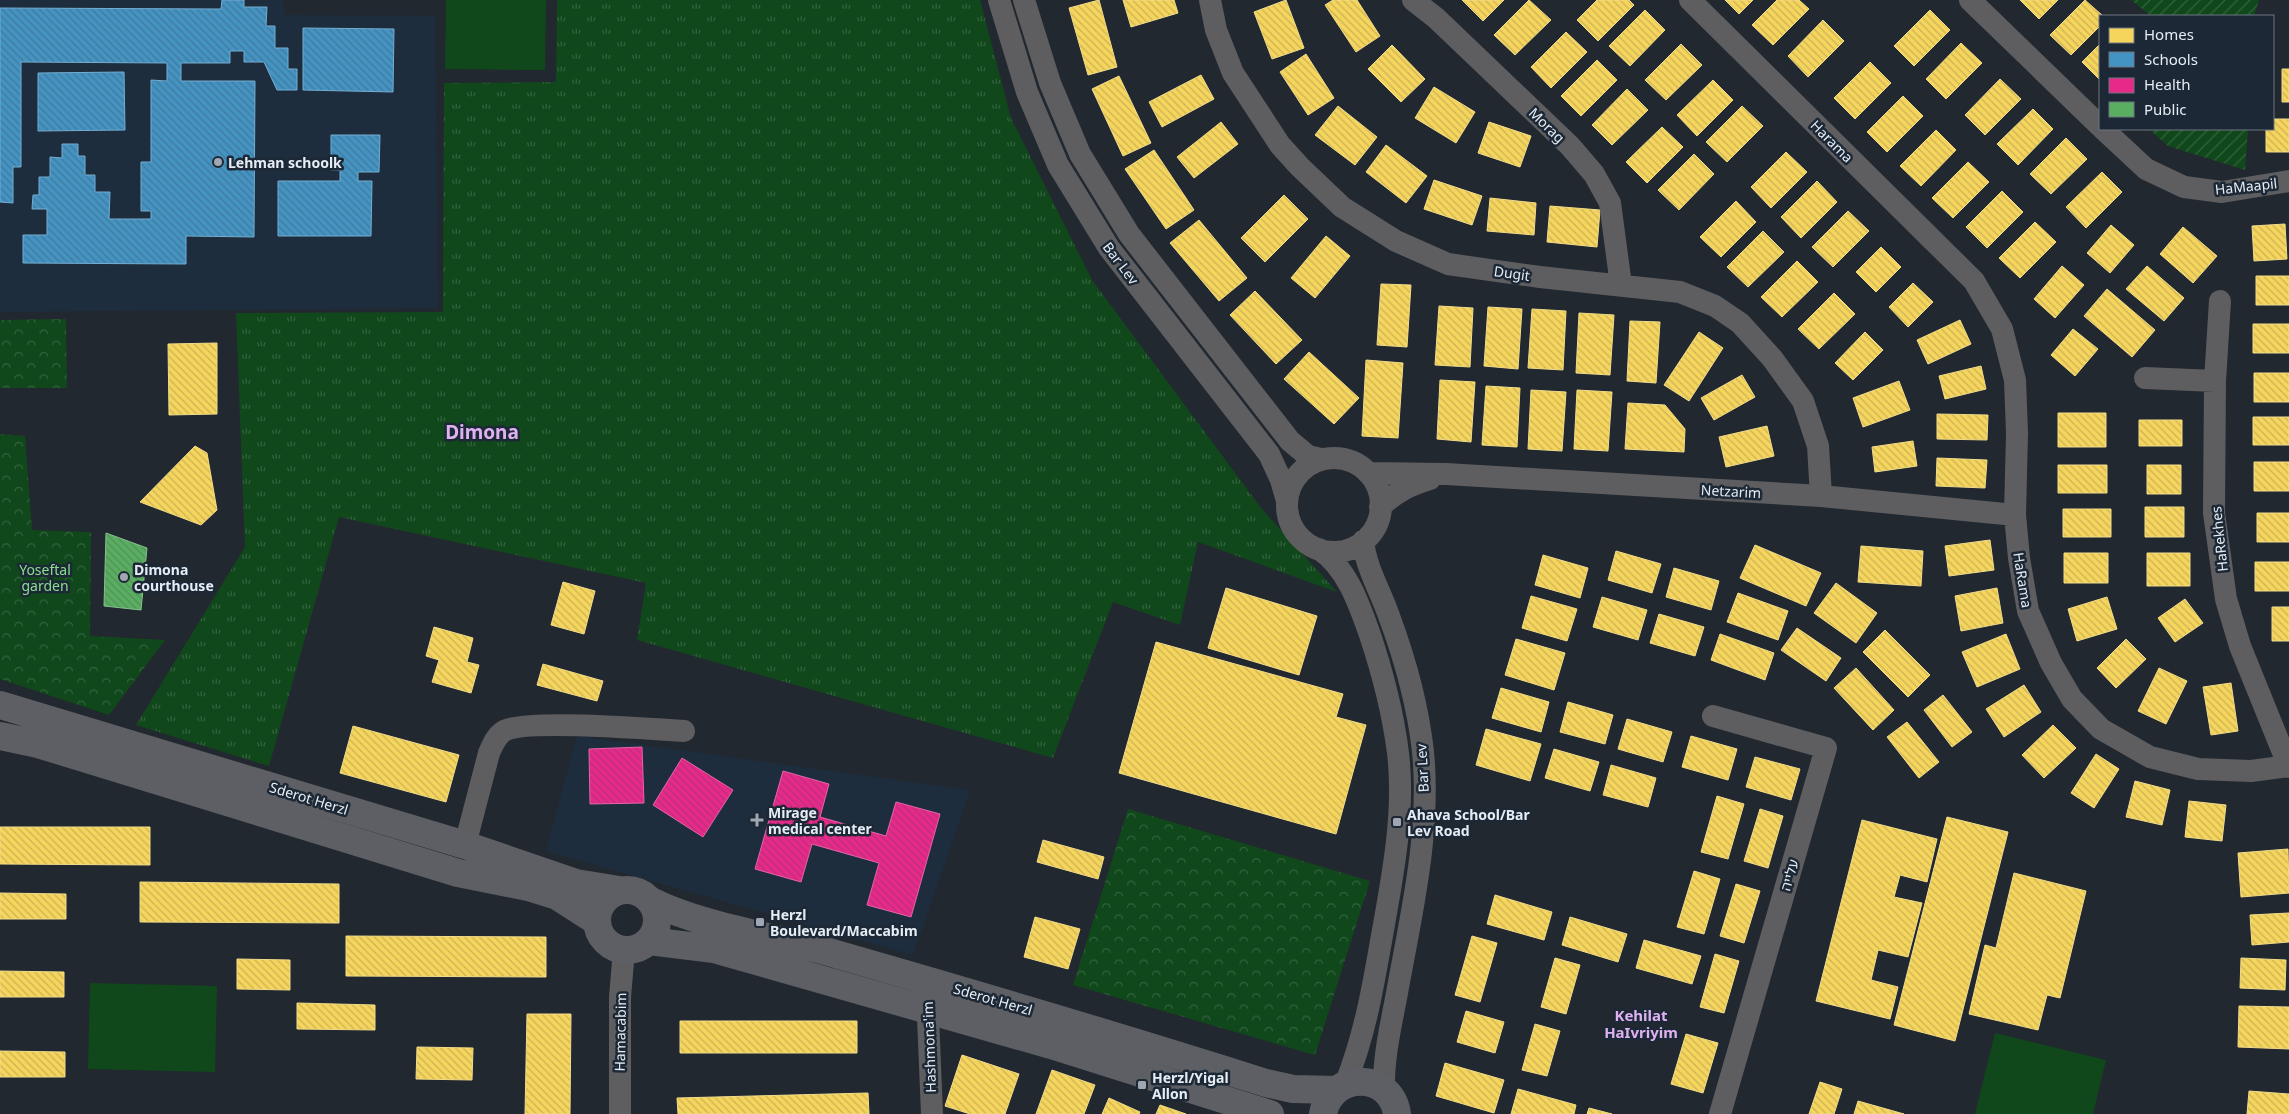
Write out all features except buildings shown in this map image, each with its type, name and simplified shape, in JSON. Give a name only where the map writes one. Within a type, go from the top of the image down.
[{"type":"main road","name":"Sderot Herzl","points":[[0,705],[465,845],[576,883],[619,890]]},
{"type":"main road","name":"Sderot Herzl","points":[[0,736],[38,744],[458,873],[528,887],[557,896],[596,921]]},
{"type":"main road","points":[[619,890],[636,890],[651,900],[658,916],[657,925],[649,941],[633,950],[615,948],[602,937],[596,921],[597,911],[602,902],[619,890]]},
{"type":"main road","name":"Sderot Herzl","points":[[651,900],[691,917],[799,943],[1070,1021],[1266,1083],[1292,1089],[1341,1087],[1358,1081],[1369,1082],[1395,1107]]},
{"type":"main road","name":"Sderot Herzl","points":[[649,941],[714,948],[1051,1046],[1270,1114]]},
{"type":"main road","points":[[1323,1114],[1329,1097],[1341,1087]]},
{"type":"street","name":"Bar Lev","points":[[999,0],[1027,92],[1058,165],[1109,248],[1269,454],[1281,480],[1287,501]]},
{"type":"street","name":"Bar Lev","points":[[1024,0],[1050,83],[1080,154],[1129,234],[1290,441],[1308,456],[1321,460]]},
{"type":"street","name":"Dugit","points":[[1210,0],[1216,30],[1233,73],[1280,145],[1342,207],[1396,241],[1448,264],[1540,277],[1680,292],[1715,306],[1740,323],[1772,358],[1802,401],[1818,446],[1821,496]]},
{"type":"street","name":"Morag","points":[[1413,0],[1436,18],[1570,146],[1594,174],[1610,203],[1621,285]]},
{"type":"street","name":"HaRama","points":[[1690,0],[1974,281],[2002,329],[2015,380],[2017,433],[2015,515],[2019,558],[2028,611],[2051,663],[2072,700],[2101,729],[2150,757],[2198,769],[2251,771],[2289,766]]},
{"type":"street","points":[[1970,0],[2099,125]]},
{"type":"street","name":"HaMaapil","points":[[2104,130],[2146,169],[2184,187],[2222,192],[2289,181]]},
{"type":"street","name":"HaRekhes","points":[[2220,302],[2215,381],[2214,513],[2226,599],[2240,646],[2289,766]]},
{"type":"street","points":[[2145,378],[2215,381]]},
{"type":"street","points":[[1337,458],[1353,462],[1368,472],[1376,484],[1380,506],[1375,527],[1363,541],[1354,547],[1340,551],[1319,549],[1311,546],[1299,537],[1291,524],[1287,501],[1294,478],[1306,466],[1321,460],[1337,458]]},
{"type":"street","name":"Netzarim","points":[[1368,472],[1446,474],[1821,496],[2015,515]]},
{"type":"street","name":"Netzarim","points":[[1380,506],[1394,494],[1410,485],[1446,474]]},
{"type":"street","name":"Bar Lev","points":[[1363,541],[1368,568],[1389,614],[1407,670],[1423,752],[1424,820],[1414,898],[1385,1061],[1395,1107]]},
{"type":"street","name":"Bar Lev","points":[[1319,549],[1330,556],[1341,569],[1366,623],[1383,676],[1398,754],[1399,818],[1390,894],[1364,1032],[1341,1087]]},
{"type":"street","name":"עלייה","points":[[1713,716],[1826,748],[1720,1114]]},
{"type":"street","points":[[465,845],[489,753],[494,740],[505,730],[528,726],[622,726],[684,731]]},
{"type":"street","name":"Hamacabim","points":[[620,1114],[620,997],[624,950]]},
{"type":"street","name":"Hashmona'im","points":[[927,980],[926,1010],[932,1114]]},
{"type":"shaded area","name":"Lehman schoolk","points":[[0,0],[283,0],[284,15],[435,16],[438,308],[0,312]]},
{"type":"shaded area","name":"Mirage medical center","points":[[577,736],[970,790],[913,955],[546,851]]},
{"type":"green space","points":[[446,0],[546,0],[545,70],[445,69]]},
{"type":"green space","points":[[557,0],[980,0],[1011,118],[1092,280],[1261,508],[1337,592],[1198,542],[1180,625],[1113,602],[1053,758],[637,640],[646,583],[339,517],[269,766],[136,725],[245,547],[236,313],[443,312],[444,83],[556,82]]},
{"type":"green space","points":[[2131,0],[2259,0],[2254,15],[2150,15]]},
{"type":"green space","points":[[2150,130],[2248,130],[2245,170],[2168,146]]},
{"type":"green space","points":[[66,319],[67,388],[0,388],[0,320]]},
{"type":"green space","name":"Yoseftal garden","points":[[0,434],[25,436],[32,530],[91,532],[90,636],[165,640],[109,715],[0,679]]},
{"type":"green space","points":[[1128,809],[1370,881],[1315,1055],[1073,985]]},
{"type":"green space","points":[[90,983],[217,986],[215,1072],[88,1069]]},
{"type":"green space","points":[[1995,1033],[2106,1060],[2093,1114],[1975,1114]]},
{"type":"place","name":"Lehman schoolk","points":[[218,162]]},
{"type":"place","name":"Dimona courthouse","points":[[124,577]]},
{"type":"place","name":"Mirage medical center","points":[[757,820]]},
{"type":"place","name":"Ahava School/Bar Lev Road","points":[[1397,822]]},
{"type":"place","name":"Herzl Boulevard/Maccabim","points":[[760,922]]},
{"type":"place","name":"Herzl/Yigal Allon","points":[[1142,1085]]},
{"type":"district","name":"Dimona","points":[[482,432]]},
{"type":"district","name":"Kehilat HaIvriyim","points":[[1641,1024]]}]
